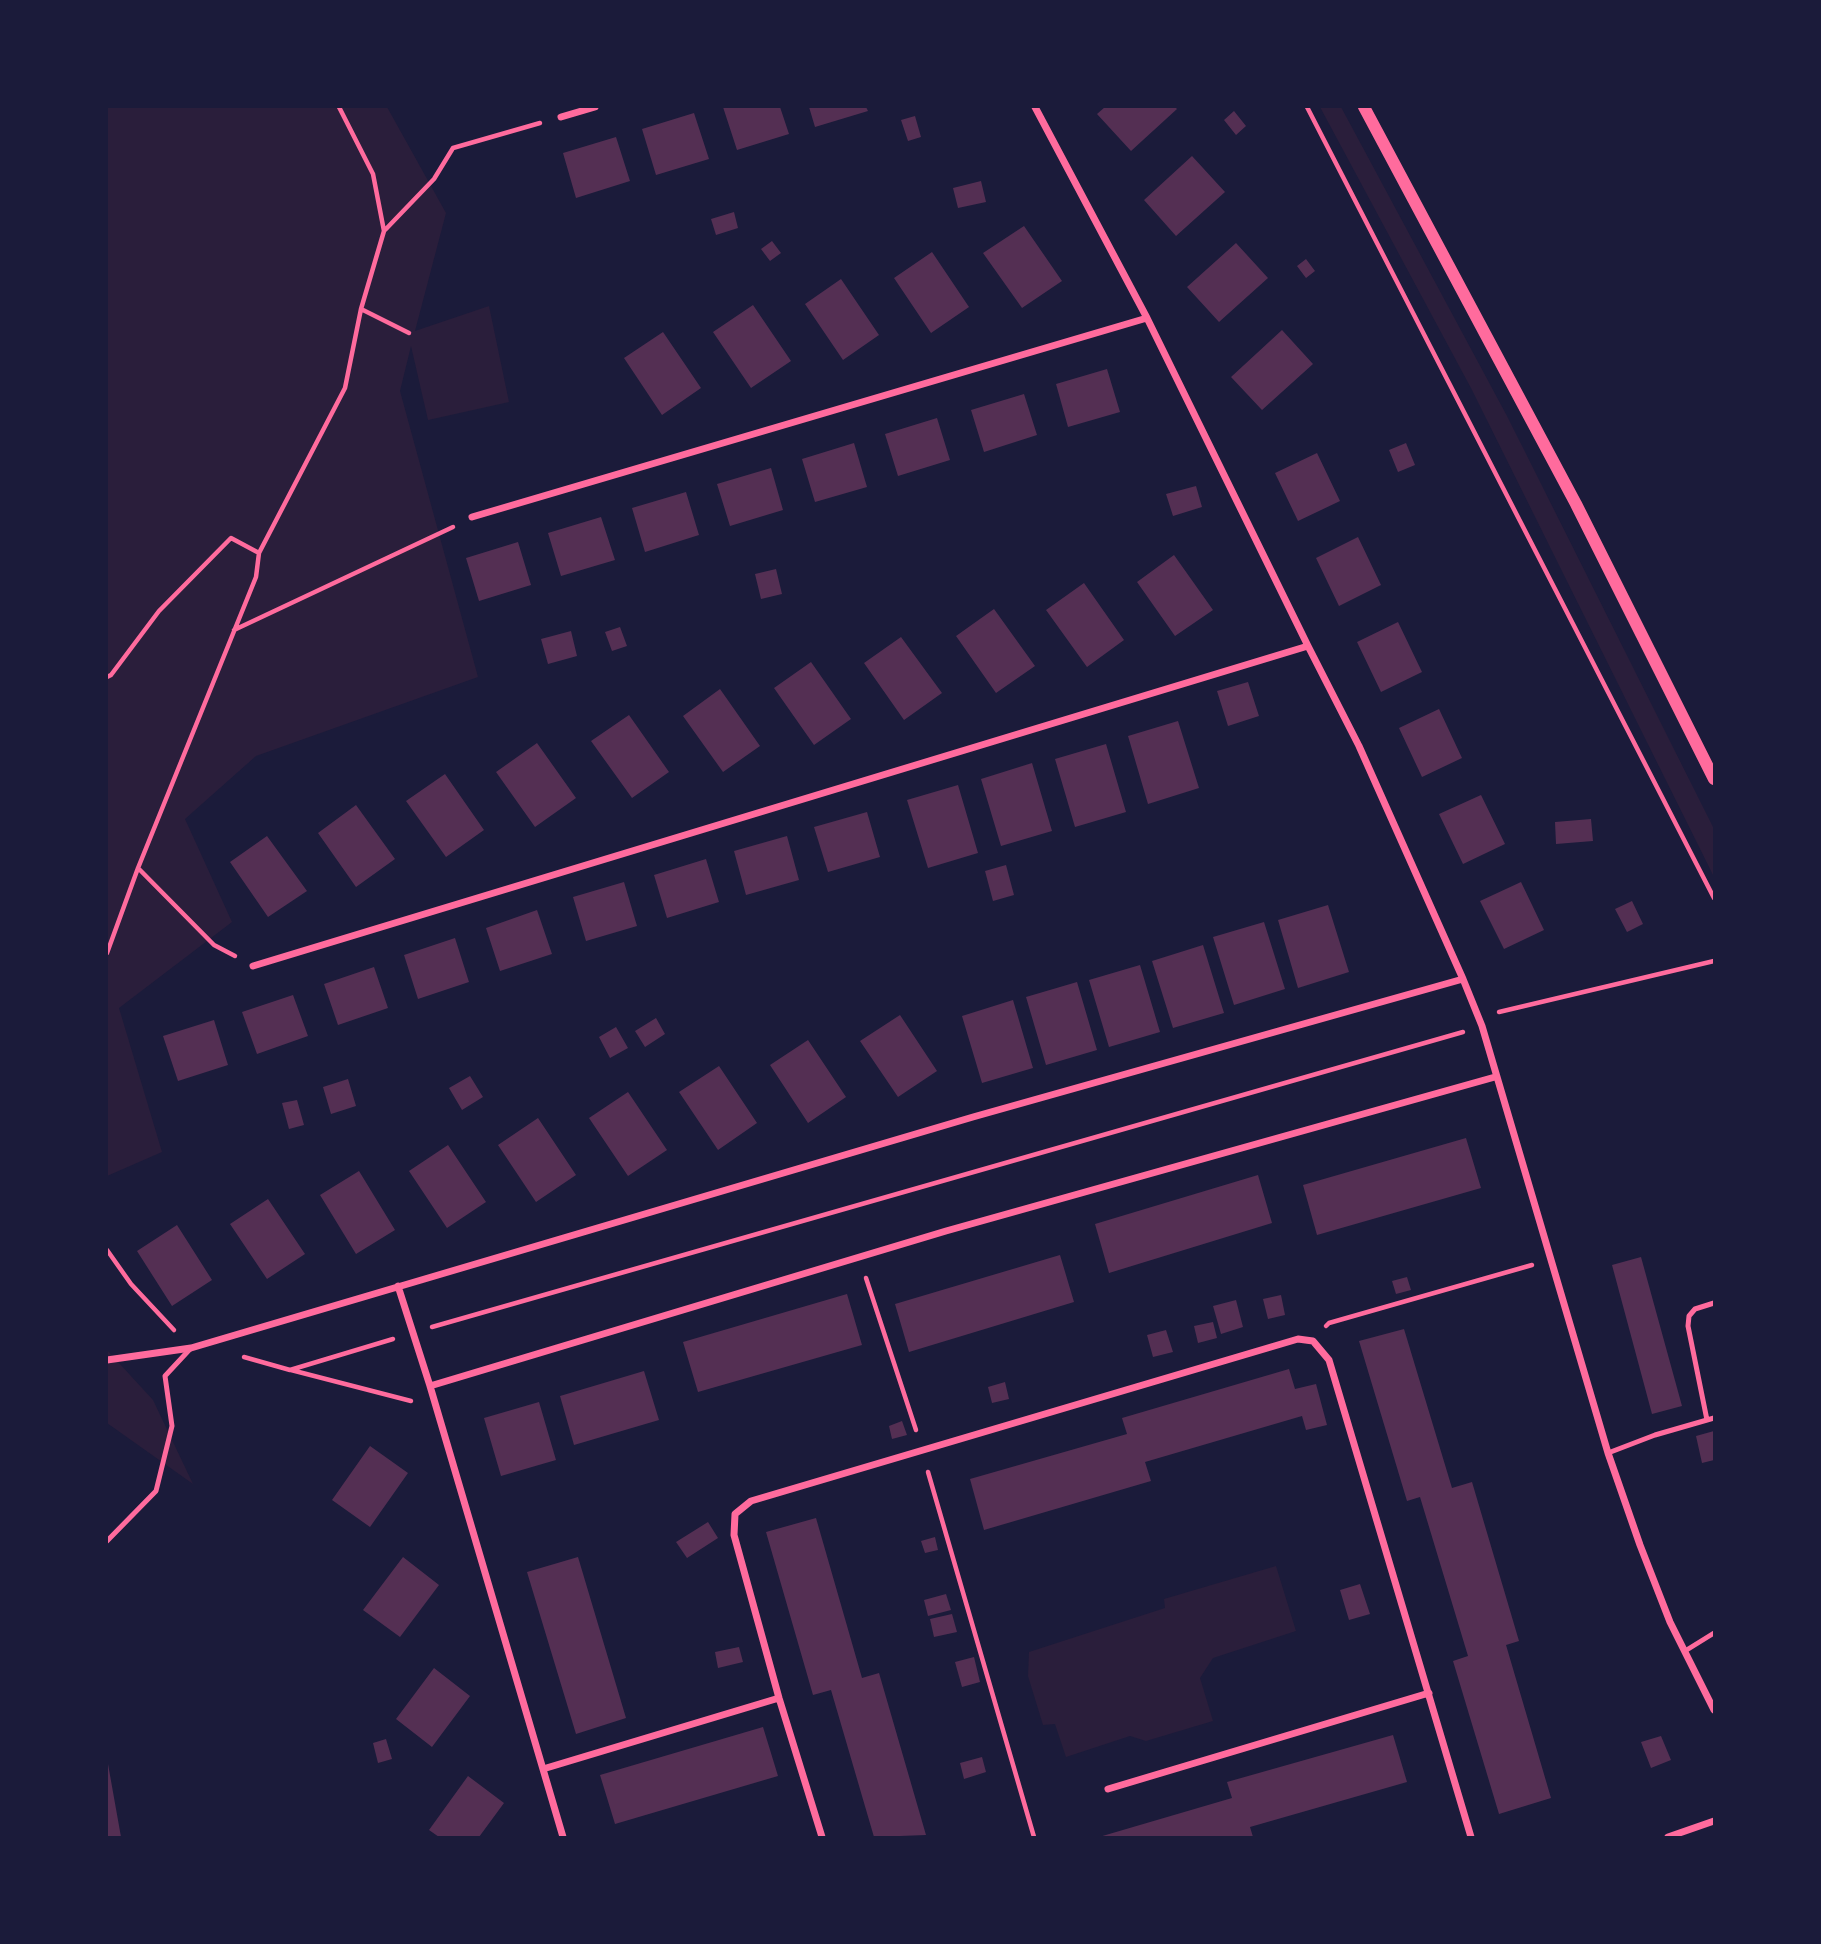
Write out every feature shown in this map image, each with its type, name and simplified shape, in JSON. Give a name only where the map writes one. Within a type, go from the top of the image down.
[{"type":"street","points":[[561,117],[596,107]]},
{"type":"street","points":[[1035,107],[1147,318],[1359,746],[1463,979],[1482,1026],[1608,1453],[1670,1622],[1714,1710]]},
{"type":"street","points":[[1364,107],[1576,504],[1714,779]]},
{"type":"street","points":[[472,517],[1147,318]]},
{"type":"street","points":[[253,966],[1308,646]]},
{"type":"street","points":[[107,1360],[202,1345],[999,1110],[1463,979]]},
{"type":"street","points":[[430,1386],[859,1257],[1496,1077]]},
{"type":"street","points":[[398,1286],[437,1408],[563,1837]]},
{"type":"street","points":[[822,1837],[779,1698],[734,1535],[735,1514],[751,1501],[1298,1339],[1313,1341],[1329,1360],[1471,1837]]},
{"type":"street","points":[[1108,1789],[1429,1693]]},
{"type":"street","points":[[542,1769],[779,1698]]},
{"type":"street","points":[[1668,1837],[1714,1821]]},
{"type":"lane","points":[[1608,1453],[1655,1435],[1711,1419],[1688,1326],[1689,1316],[1695,1309],[1714,1303]]},
{"type":"lane","points":[[107,1541],[156,1490],[172,1426],[165,1376],[191,1348]]},
{"type":"lane","points":[[1685,1651],[1714,1633]]},
{"type":"path","points":[[107,953],[138,868],[256,577],[259,554],[345,388],[361,309],[384,231],[373,174],[339,107]]},
{"type":"path","points":[[1307,107],[1714,898]]},
{"type":"path","points":[[384,231],[434,179],[453,148],[561,117]]},
{"type":"path","points":[[361,309],[409,333]]},
{"type":"path","points":[[234,630],[472,517]]},
{"type":"path","points":[[107,677],[159,611],[231,538],[259,554]]},
{"type":"path","points":[[138,868],[214,945],[253,966]]},
{"type":"path","points":[[1478,1017],[1714,961]]},
{"type":"path","points":[[290,1370],[1482,1026]]},
{"type":"path","points":[[107,1251],[131,1284],[191,1348]]},
{"type":"path","points":[[859,1257],[922,1449],[1034,1837]]},
{"type":"path","points":[[1313,1341],[1329,1324],[1550,1260]]},
{"type":"path","points":[[202,1345],[437,1408]]},
{"type":"shaded area","points":[[107,107],[387,107],[446,213],[415,331],[489,306],[509,402],[428,420],[411,346],[400,391],[478,677],[256,756],[185,819],[232,922],[119,1008],[162,1152],[107,1176]]},
{"type":"shaded area","points":[[1320,107],[1341,107],[1507,416],[1714,829],[1714,877],[1472,390]]},
{"type":"shaded area","points":[[107,1350],[153,1400],[193,1484],[107,1423]]},
{"type":"shaded area","points":[[1276,1566],[1296,1631],[1213,1658],[1200,1678],[1213,1721],[1146,1741],[1130,1736],[1066,1757],[1055,1724],[1043,1725],[1028,1676],[1029,1652],[1165,1608],[1164,1599]]},
{"type":"building","points":[[723,107],[780,107],[789,134],[737,150]]},
{"type":"building","points":[[809,107],[866,107],[868,111],[815,127]]},
{"type":"building","points":[[1105,107],[1177,109],[1131,151],[1097,114]]},
{"type":"building","points":[[1234,111],[1246,126],[1236,135],[1224,120]]},
{"type":"building","points":[[694,113],[709,159],[656,175],[642,129]]},
{"type":"building","points":[[915,116],[921,137],[908,141],[901,120]]},
{"type":"building","points":[[616,137],[630,181],[576,198],[563,153]]},
{"type":"building","points":[[1192,156],[1225,192],[1176,236],[1144,200]]},
{"type":"building","points":[[981,181],[986,202],[958,208],[953,188]]},
{"type":"building","points":[[734,212],[738,228],[716,235],[711,219]]},
{"type":"building","points":[[1024,226],[1062,281],[1022,308],[983,253]]},
{"type":"building","points":[[772,241],[781,253],[770,261],[761,249]]},
{"type":"building","points":[[1236,243],[1268,278],[1219,322],[1187,287]]},
{"type":"building","points":[[932,252],[969,307],[931,333],[894,278]]},
{"type":"building","points":[[1306,259],[1315,271],[1306,278],[1297,266]]},
{"type":"building","points":[[841,279],[879,335],[843,360],[805,304]]},
{"type":"building","points":[[753,305],[791,361],[751,388],[713,332]]},
{"type":"building","points":[[1282,330],[1313,364],[1262,410],[1231,377]]},
{"type":"building","points":[[663,332],[701,388],[662,415],[624,358]]},
{"type":"building","points":[[1107,369],[1120,412],[1068,427],[1056,384]]},
{"type":"building","points":[[1024,394],[1037,435],[984,452],[971,410]]},
{"type":"building","points":[[937,418],[950,460],[898,476],[885,434]]},
{"type":"building","points":[[854,443],[867,487],[815,502],[802,459]]},
{"type":"building","points":[[1406,443],[1415,465],[1398,472],[1389,450]]},
{"type":"building","points":[[1317,453],[1340,501],[1298,521],[1275,473]]},
{"type":"building","points":[[771,468],[783,510],[730,526],[717,484]]},
{"type":"building","points":[[1196,486],[1202,507],[1173,516],[1166,494]]},
{"type":"building","points":[[686,492],[699,535],[645,552],[632,508]]},
{"type":"building","points":[[601,517],[615,560],[561,576],[548,533]]},
{"type":"building","points":[[1358,537],[1381,585],[1339,606],[1316,558]]},
{"type":"building","points":[[518,542],[531,585],[479,601],[466,558]]},
{"type":"building","points":[[1174,555],[1213,610],[1175,636],[1137,582]]},
{"type":"building","points":[[776,569],[782,594],[761,599],[755,574]]},
{"type":"building","points":[[1084,583],[1124,640],[1087,667],[1046,610]]},
{"type":"building","points":[[994,609],[1035,666],[996,693],[956,636]]},
{"type":"building","points":[[1398,622],[1422,672],[1381,692],[1357,642]]},
{"type":"building","points":[[620,627],[627,646],[612,651],[605,632]]},
{"type":"building","points":[[571,631],[577,656],[548,664],[541,639]]},
{"type":"building","points":[[901,637],[942,693],[904,720],[864,663]]},
{"type":"building","points":[[811,662],[851,719],[814,745],[774,688]]},
{"type":"building","points":[[1248,682],[1259,716],[1228,726],[1217,691]]},
{"type":"building","points":[[720,689],[760,746],[723,772],[683,716]]},
{"type":"building","points":[[1439,709],[1462,758],[1422,777],[1399,728]]},
{"type":"building","points":[[629,715],[669,772],[632,798],[591,741]]},
{"type":"building","points":[[1178,721],[1199,788],[1148,804],[1128,736]]},
{"type":"building","points":[[537,743],[576,798],[535,827],[496,772]]},
{"type":"building","points":[[1106,744],[1126,812],[1075,827],[1055,759]]},
{"type":"building","points":[[1032,763],[1052,831],[1001,846],[981,779]]},
{"type":"building","points":[[445,774],[484,830],[446,857],[406,801]]},
{"type":"building","points":[[958,785],[978,853],[928,868],[907,800]]},
{"type":"building","points":[[1481,795],[1505,844],[1463,864],[1439,814]]},
{"type":"building","points":[[356,805],[395,859],[356,887],[318,833]]},
{"type":"building","points":[[867,812],[880,857],[828,872],[814,827]]},
{"type":"building","points":[[1591,819],[1593,841],[1556,844],[1555,822]]},
{"type":"building","points":[[267,836],[307,891],[268,917],[230,862]]},
{"type":"building","points":[[787,836],[799,880],[746,895],[734,851]]},
{"type":"building","points":[[706,859],[719,902],[667,918],[654,875]]},
{"type":"building","points":[[1006,865],[1014,895],[993,901],[985,871]]},
{"type":"building","points":[[624,882],[637,926],[586,941],[573,897]]},
{"type":"building","points":[[1521,882],[1544,930],[1504,949],[1480,901]]},
{"type":"building","points":[[1632,901],[1643,924],[1627,932],[1615,909]]},
{"type":"building","points":[[1328,905],[1349,972],[1298,988],[1278,920]]},
{"type":"building","points":[[537,910],[552,954],[500,971],[486,928]]},
{"type":"building","points":[[1264,922],[1285,989],[1234,1005],[1213,937]]},
{"type":"building","points":[[455,938],[469,982],[418,999],[404,955]]},
{"type":"building","points":[[1203,945],[1224,1013],[1173,1028],[1152,961]]},
{"type":"building","points":[[1140,965],[1160,1032],[1109,1047],[1089,980]]},
{"type":"building","points":[[374,967],[388,1008],[338,1025],[324,984]]},
{"type":"building","points":[[1077,982],[1097,1050],[1046,1065],[1026,997]]},
{"type":"building","points":[[293,995],[308,1036],[257,1054],[242,1012]]},
{"type":"building","points":[[1013,1000],[1033,1068],[982,1083],[962,1016]]},
{"type":"building","points":[[900,1015],[937,1071],[898,1097],[860,1041]]},
{"type":"building","points":[[656,1018],[665,1034],[645,1047],[635,1031]]},
{"type":"building","points":[[214,1020],[228,1065],[178,1081],[163,1036]]},
{"type":"building","points":[[616,1027],[628,1048],[610,1058],[599,1037]]},
{"type":"building","points":[[808,1040],[846,1097],[808,1123],[770,1065]]},
{"type":"building","points":[[719,1066],[757,1123],[718,1150],[679,1092]]},
{"type":"building","points":[[470,1076],[483,1097],[462,1110],[449,1088]]},
{"type":"building","points":[[348,1079],[356,1106],[331,1114],[323,1087]]},
{"type":"building","points":[[628,1092],[667,1150],[628,1176],[589,1118]]},
{"type":"building","points":[[297,1100],[304,1125],[289,1129],[282,1103]]},
{"type":"building","points":[[538,1118],[576,1175],[536,1202],[498,1145]]},
{"type":"building","points":[[1466,1138],[1481,1188],[1317,1235],[1303,1185]]},
{"type":"building","points":[[448,1145],[486,1202],[447,1228],[409,1171]]},
{"type":"building","points":[[359,1171],[395,1230],[356,1254],[320,1195]]},
{"type":"building","points":[[1258,1175],[1272,1223],[1109,1273],[1095,1224]]},
{"type":"building","points":[[268,1199],[305,1254],[267,1279],[230,1224]]},
{"type":"building","points":[[177,1225],[212,1280],[172,1306],[137,1251]]},
{"type":"building","points":[[1060,1255],[1074,1302],[909,1352],[895,1304]]},
{"type":"building","points":[[1641,1257],[1682,1406],[1652,1414],[1612,1265]]},
{"type":"building","points":[[1407,1277],[1411,1290],[1396,1294],[1392,1281]]},
{"type":"building","points":[[847,1294],[862,1345],[698,1392],[683,1342]]},
{"type":"building","points":[[1281,1295],[1285,1315],[1268,1319],[1263,1299]]},
{"type":"building","points":[[1236,1300],[1243,1327],[1221,1334],[1213,1306]]},
{"type":"building","points":[[1213,1322],[1217,1338],[1198,1343],[1194,1326]]},
{"type":"building","points":[[1404,1329],[1452,1488],[1472,1482],[1519,1641],[1506,1645],[1551,1798],[1499,1814],[1453,1661],[1468,1656],[1420,1497],[1407,1501],[1359,1341]]},
{"type":"building","points":[[1166,1330],[1173,1352],[1153,1357],[1147,1335]]},
{"type":"building","points":[[1289,1369],[1295,1389],[1316,1384],[1327,1425],[1306,1430],[1302,1416],[1145,1462],[1151,1481],[984,1530],[970,1479],[1127,1434],[1122,1418]]},
{"type":"building","points":[[644,1371],[659,1420],[574,1445],[560,1396]]},
{"type":"building","points":[[1005,1382],[1009,1399],[992,1403],[988,1387]]},
{"type":"building","points":[[539,1402],[556,1460],[501,1476],[484,1418]]},
{"type":"building","points":[[902,1421],[907,1435],[892,1439],[889,1426]]},
{"type":"building","points":[[1714,1431],[1714,1460],[1702,1463],[1696,1436]]},
{"type":"building","points":[[370,1446],[408,1473],[370,1527],[332,1500]]},
{"type":"building","points":[[816,1518],[862,1678],[879,1673],[926,1835],[874,1837],[831,1690],[813,1695],[766,1532]]},
{"type":"building","points":[[708,1522],[718,1538],[687,1558],[676,1542]]},
{"type":"building","points":[[935,1537],[938,1550],[925,1553],[921,1541]]},
{"type":"building","points":[[403,1557],[439,1585],[400,1637],[363,1610]]},
{"type":"building","points":[[578,1557],[626,1718],[576,1734],[527,1572]]},
{"type":"building","points":[[1360,1584],[1370,1614],[1349,1620],[1340,1590]]},
{"type":"building","points":[[946,1594],[951,1610],[928,1616],[924,1600]]},
{"type":"building","points":[[952,1614],[957,1632],[934,1637],[930,1619]]},
{"type":"building","points":[[739,1647],[743,1662],[718,1668],[715,1652]]},
{"type":"building","points":[[974,1657],[980,1682],[962,1687],[955,1662]]},
{"type":"building","points":[[434,1668],[470,1696],[432,1747],[396,1719]]},
{"type":"building","points":[[763,1727],[778,1776],[615,1824],[600,1775]]},
{"type":"building","points":[[1393,1735],[1407,1782],[1250,1827],[1253,1837],[1099,1837],[1232,1798],[1227,1782]]},
{"type":"building","points":[[1661,1736],[1671,1760],[1651,1768],[1641,1742]]},
{"type":"building","points":[[386,1739],[392,1759],[378,1763],[373,1743]]},
{"type":"building","points":[[982,1757],[986,1772],[964,1779],[960,1763]]},
{"type":"building","points":[[108,1764],[121,1837],[107,1837]]},
{"type":"building","points":[[468,1776],[504,1803],[479,1837],[439,1837],[429,1830]]}]
